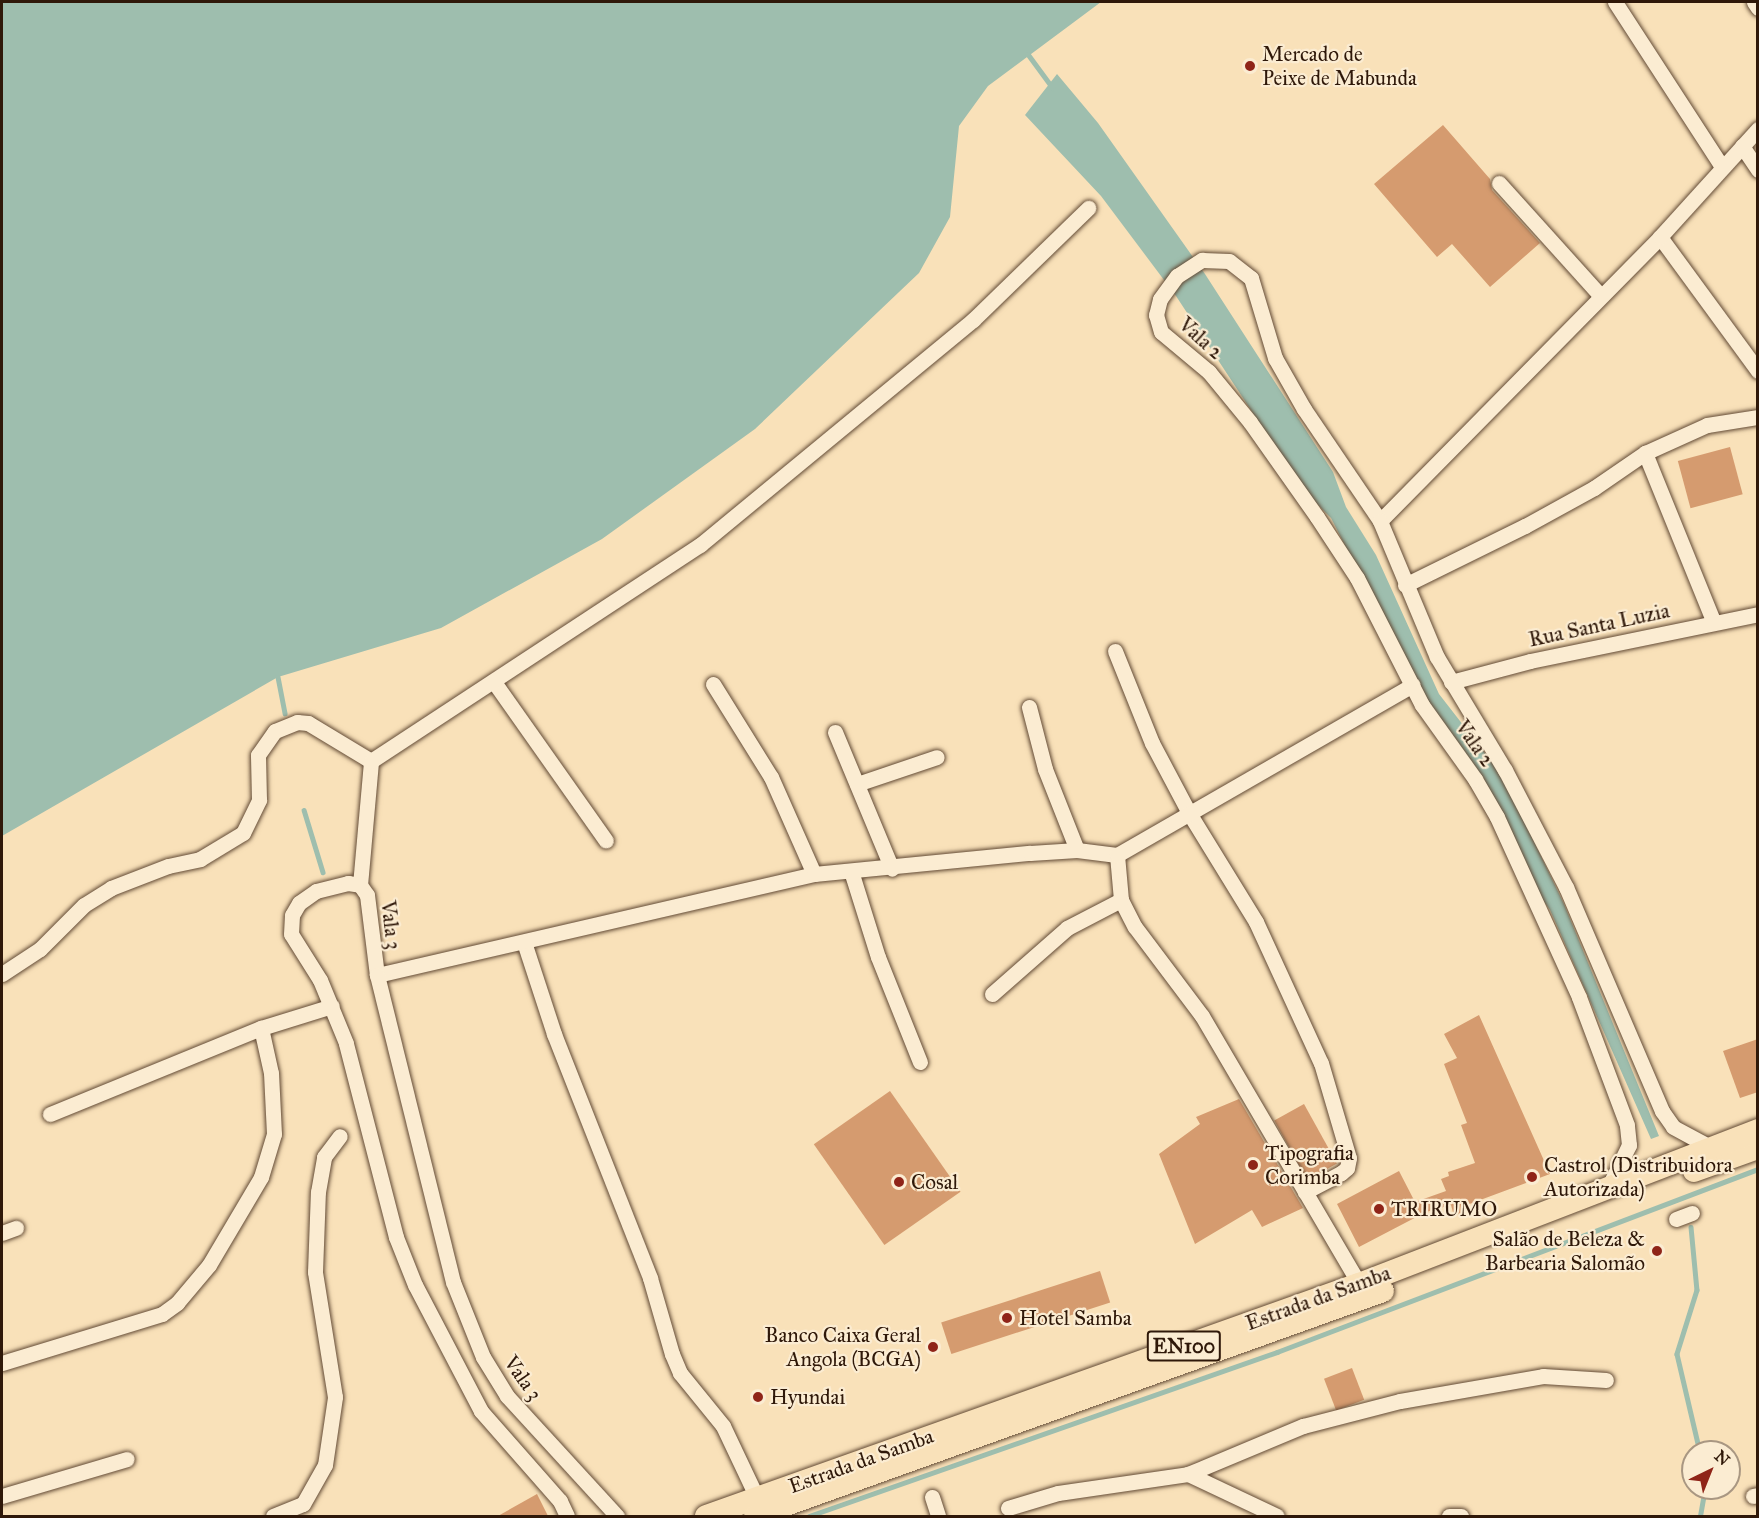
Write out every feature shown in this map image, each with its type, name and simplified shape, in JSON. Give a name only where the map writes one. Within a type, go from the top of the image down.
[{"type":"main road","name":"Estrada da Samba","points":[[756,1507],[1359,1284],[1758,1130]]},
{"type":"main road","name":"Estrada da Samba","points":[[706,1516],[756,1507],[1326,1313],[1758,1148]]},
{"type":"street","points":[[1615,2],[1722,167]]},
{"type":"street","points":[[1754,2],[1758,8]]},
{"type":"street","points":[[1380,522],[1600,295],[1660,237],[1758,129]]},
{"type":"street","points":[[1742,146],[1758,170]]},
{"type":"street","points":[[1499,183],[1600,295]]},
{"type":"street","points":[[567,1516],[560,1502],[481,1411],[425,1306],[396,1237],[346,1043],[332,1006],[291,934],[292,915],[299,903],[316,891],[354,884],[371,761],[401,738],[494,682],[718,531],[973,320],[1088,208]]},
{"type":"street","points":[[1660,237],[1758,371]]},
{"type":"street","name":"Vala 2","points":[[1608,1188],[1629,1145],[1627,1125],[1579,997],[1497,817],[1413,685],[1357,578],[1250,422],[1209,372],[1161,332],[1156,315],[1160,299],[1188,268],[1202,260],[1229,261],[1251,278],[1275,358],[1304,409],[1380,522],[1405,585],[1450,682],[1506,770],[1566,888],[1662,1111],[1673,1127],[1712,1148]]},
{"type":"street","points":[[1405,585],[1525,526],[1594,488],[1645,453],[1707,425],[1758,417]]},
{"type":"street","points":[[1645,453],[1714,623]]},
{"type":"street","name":"Rua Santa Luzia","points":[[1450,682],[1758,614]]},
{"type":"street","points":[[1115,651],[1152,743],[1189,813],[1256,922],[1302,1018],[1334,1104],[1348,1158],[1347,1168],[1305,1192]]},
{"type":"street","points":[[494,682],[606,842]]},
{"type":"street","points":[[713,684],[771,777],[814,874]]},
{"type":"street","points":[[377,975],[814,874],[1077,850],[1117,855],[1413,685]]},
{"type":"street","points":[[1029,707],[1045,769],[1077,850]]},
{"type":"street","points":[[2,974],[40,949],[84,905],[111,888],[168,866],[200,859],[243,833],[259,800],[258,754],[275,731],[297,722],[308,723],[371,761]]},
{"type":"street","points":[[835,732],[892,868]]},
{"type":"street","points":[[857,784],[937,757]]},
{"type":"street","points":[[1117,855],[1121,900],[1135,927],[1202,1016],[1359,1284]]},
{"type":"street","points":[[851,871],[878,957],[920,1062]]},
{"type":"street","name":"Vala 3","points":[[354,884],[371,909],[377,975],[453,1282],[469,1326],[507,1396],[617,1516]]},
{"type":"street","points":[[992,994],[1066,928],[1121,900]]},
{"type":"street","points":[[524,942],[554,1034],[650,1278],[672,1354],[680,1372],[723,1426],[756,1507]]},
{"type":"street","points":[[50,1114],[261,1028],[332,1006]]},
{"type":"street","points":[[2,1363],[162,1314],[177,1303],[209,1265],[261,1177],[274,1134],[271,1073],[261,1028]]},
{"type":"street","points":[[273,1516],[303,1504],[325,1465],[335,1397],[315,1272],[318,1192],[324,1157],[340,1136]]},
{"type":"street","points":[[1676,1219],[1692,1213]]},
{"type":"street","points":[[1008,1508],[1058,1493],[1188,1474],[1213,1460],[1303,1426],[1400,1401],[1534,1377],[1606,1380]]},
{"type":"street","points":[[2,1496],[127,1459]]},
{"type":"street","points":[[1188,1474],[1277,1516]]},
{"type":"street","points":[[932,1497],[938,1516]]},
{"type":"street","points":[[1449,1516],[1461,1516]]},
{"type":"shaded area","points":[[2,2],[1101,2],[988,86],[959,126],[950,217],[919,273],[755,429],[602,539],[441,628],[278,677],[2,836]]},
{"type":"shaded area","points":[[1057,74],[1098,123],[1205,274],[1333,472],[1346,507],[1376,555],[1439,694],[1495,766],[1516,804],[1564,904],[1659,1136],[1651,1139],[1550,910],[1521,869],[1426,705],[1331,518],[1304,491],[1176,296],[1101,196],[1025,115]]},
{"type":"building","points":[[1443,125],[1490,179],[1492,190],[1540,243],[1490,287],[1452,244],[1437,257],[1374,184]]},
{"type":"building","points":[[1730,447],[1743,494],[1691,508],[1678,461]]},
{"type":"building","points":[[1479,1015],[1550,1174],[1464,1206],[1467,1212],[1454,1216],[1451,1205],[1426,1212],[1359,1247],[1337,1204],[1399,1171],[1415,1202],[1446,1191],[1441,1179],[1449,1176],[1448,1172],[1475,1163],[1461,1125],[1467,1123],[1444,1064],[1457,1058],[1444,1034]]},
{"type":"building","points":[[1758,1039],[1758,1092],[1740,1098],[1723,1051]]},
{"type":"building","points":[[890,1091],[961,1192],[884,1245],[814,1144]]},
{"type":"building","points":[[1239,1099],[1303,1208],[1262,1227],[1252,1210],[1195,1244],[1159,1154],[1200,1124],[1196,1117]]},
{"type":"building","points":[[1304,1104],[1337,1163],[1307,1180],[1274,1120]]},
{"type":"building","points":[[1100,1271],[1110,1302],[951,1354],[941,1323]]},
{"type":"building","points":[[1352,1368],[1364,1400],[1336,1410],[1324,1379]]},
{"type":"building","points":[[537,1494],[548,1516],[498,1516]]},
{"type":"waterway","points":[[1028,54],[1053,88]]},
{"type":"waterway","points":[[278,677],[285,713]]},
{"type":"waterway","points":[[304,810],[323,872]]},
{"type":"waterway","points":[[809,1516],[1277,1352],[1758,1169]]},
{"type":"waterway","points":[[1691,1227],[1697,1290],[1677,1354],[1697,1440]]},
{"type":"waterway","points":[[1700,1516],[1703,1500]]},
{"type":"place","name":"Mercado de Peixe de Mabunda","points":[[1250,66]]},
{"type":"place","name":"Tipografia Corimba","points":[[1253,1165]]},
{"type":"place","name":"Castrol (Distribuidora Autorizada)","points":[[1532,1177]]},
{"type":"place","name":"Cosal","points":[[899,1182]]},
{"type":"place","name":"TRIRUMO","points":[[1379,1209]]},
{"type":"place","name":"Salão de Beleza & Barbearia Salomão","points":[[1657,1251]]},
{"type":"place","name":"Hotel Samba","points":[[1007,1318]]},
{"type":"place","name":"Banco Caixa Geral Angola (BCGA)","points":[[933,1347]]},
{"type":"place","name":"Hyundai","points":[[758,1397]]}]
